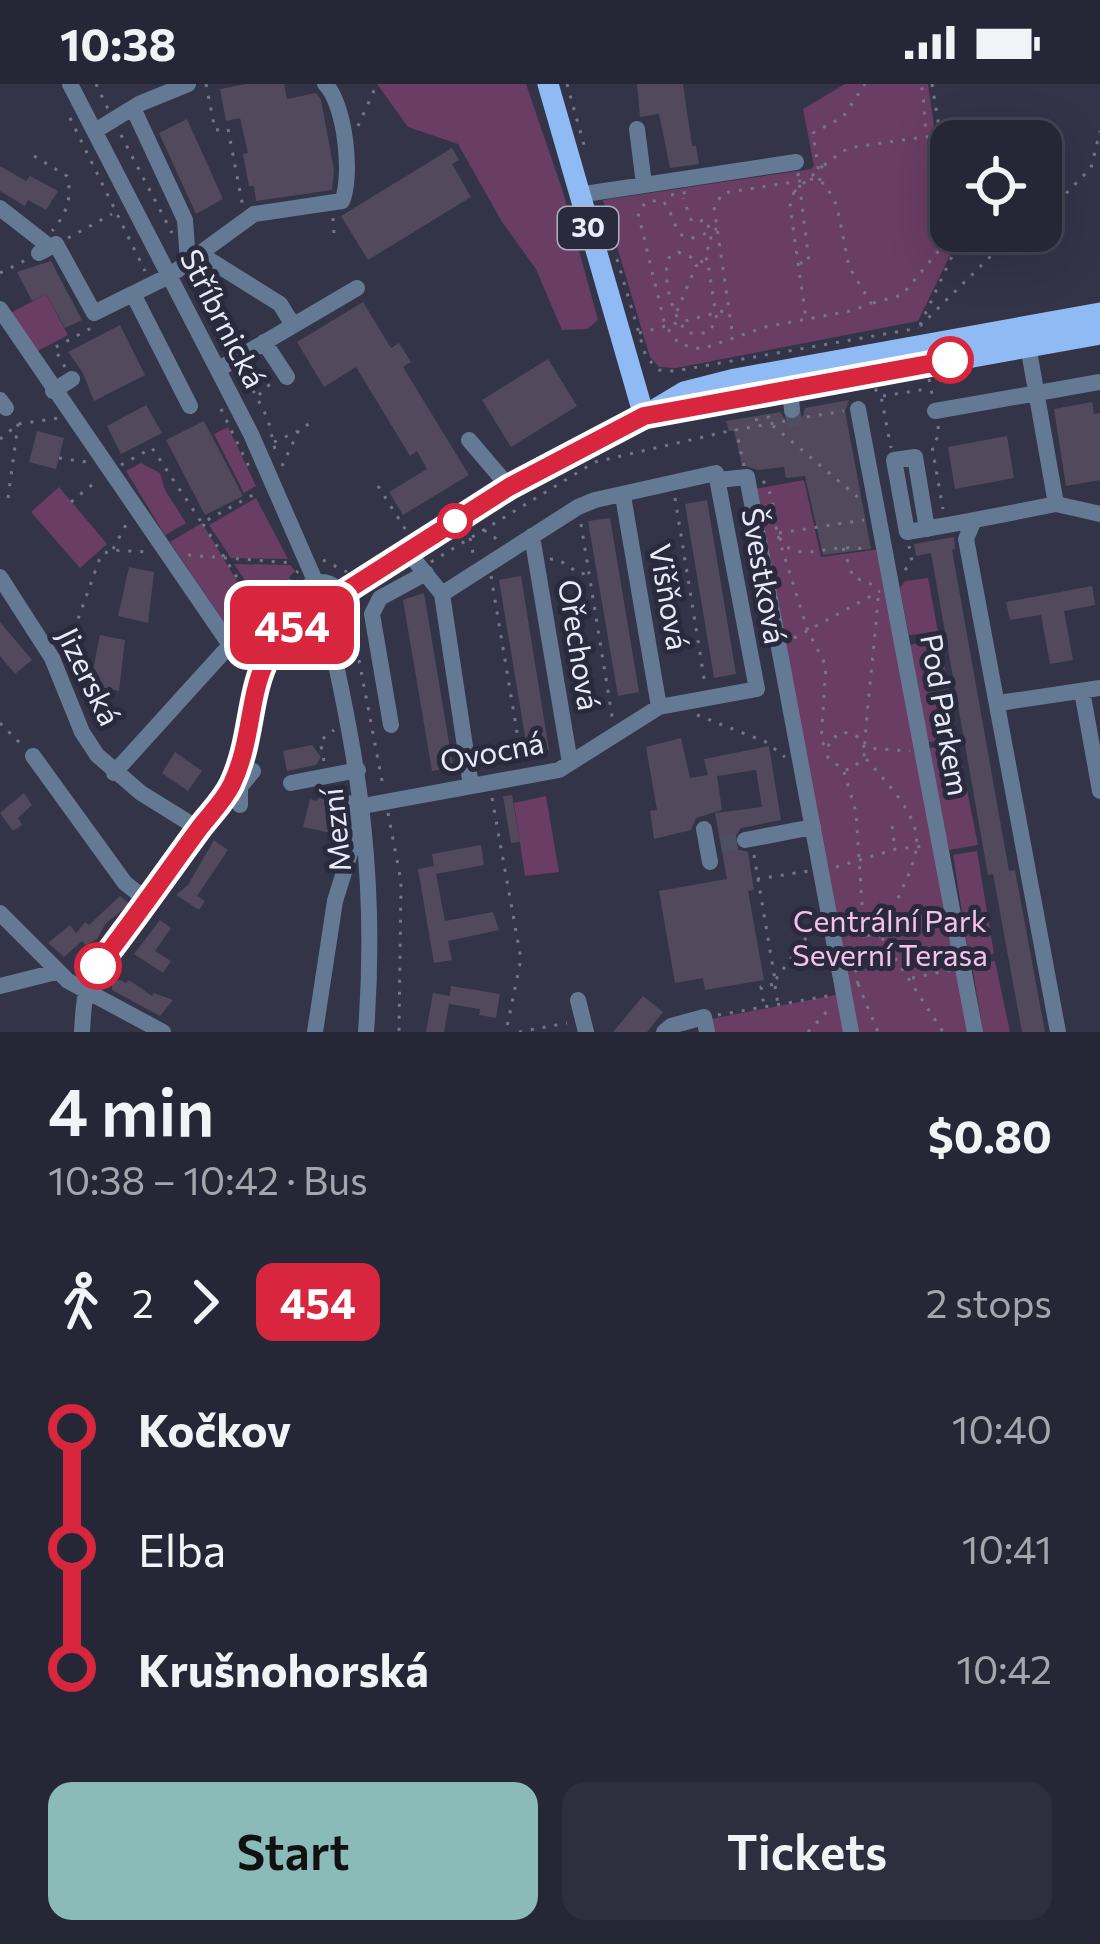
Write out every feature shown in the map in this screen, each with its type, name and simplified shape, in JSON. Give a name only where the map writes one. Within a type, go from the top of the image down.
[{"type":"main road","name":"30","points":[[548,84],[588,193],[644,416]]},
{"type":"main road","points":[[644,416],[791,399],[1100,314]]},
{"type":"main road","points":[[644,416],[684,392],[735,379],[1026,336],[1100,334]]},
{"type":"street","name":"Stříbrnická","points":[[70,84],[161,280],[219,369],[316,583]]},
{"type":"street","points":[[95,131],[188,84]]},
{"type":"street","points":[[0,208],[47,246],[94,313],[193,261],[254,214],[342,201],[350,184],[336,95],[325,84]]},
{"type":"street","points":[[134,108],[185,220],[193,261]]},
{"type":"street","points":[[637,129],[644,184]]},
{"type":"street","points":[[588,193],[796,162]]},
{"type":"street","points":[[193,261],[280,304],[293,325]]},
{"type":"street","points":[[219,369],[357,288]]},
{"type":"street","points":[[133,293],[190,406]]},
{"type":"street","points":[[0,309],[53,391],[113,466],[135,508],[230,645],[114,773]]},
{"type":"street","points":[[1026,336],[1056,505]]},
{"type":"street","points":[[264,342],[285,374]]},
{"type":"street","points":[[53,391],[72,379]]},
{"type":"street","points":[[935,411],[1100,382]]},
{"type":"street","name":"Pod Parkem","points":[[858,409],[975,1032]]},
{"type":"street","points":[[341,594],[509,487],[644,416]]},
{"type":"street","points":[[469,440],[509,487]]},
{"type":"street","points":[[894,460],[915,457],[936,527],[1056,505],[1100,514]]},
{"type":"street","points":[[442,594],[578,507],[717,476],[747,477],[769,536],[780,645],[803,774],[828,906],[851,988],[851,1032]]},
{"type":"street","name":"Švestková","points":[[717,476],[757,689]]},
{"type":"street","name":"Višňová","points":[[623,496],[659,707]]},
{"type":"street","points":[[974,520],[966,538],[1058,1032]]},
{"type":"street","name":"Ořechová","points":[[532,536],[570,764]]},
{"type":"street","points":[[731,544],[769,536]]},
{"type":"street","points":[[412,549],[442,594],[480,784]]},
{"type":"street","points":[[391,725],[372,614],[380,598],[424,570]]},
{"type":"street","name":"Jizerská","points":[[0,578],[52,658],[82,731],[114,773],[199,830]]},
{"type":"street","points":[[316,583],[328,583],[341,594],[341,614],[327,626],[312,624],[304,617],[301,597],[316,583]]},
{"type":"street","points":[[238,792],[261,666],[278,638],[304,617]]},
{"type":"street","name":"Mezní","points":[[327,626],[363,806],[371,883],[372,961],[366,1032]]},
{"type":"street","name":"Ovocná","points":[[363,806],[570,764],[659,707],[757,689]]},
{"type":"street","points":[[999,703],[1091,689],[1100,791]]},
{"type":"street","points":[[33,756],[125,883],[149,902]]},
{"type":"street","points":[[82,1032],[86,992],[96,967],[199,830],[253,771]]},
{"type":"street","points":[[291,783],[354,771],[354,840],[335,901],[314,1032]]},
{"type":"street","points":[[748,840],[813,827]]},
{"type":"street","points":[[0,913],[56,972],[158,1029]]},
{"type":"street","points":[[0,986],[56,972]]},
{"type":"street","points":[[578,1000],[584,1026]]},
{"type":"street","points":[[664,1032],[670,1026],[706,1025]]},
{"type":"path","points":[[96,84],[109,111]]},
{"type":"path","points":[[206,84],[215,130],[228,129],[246,220]]},
{"type":"path","points":[[345,151],[377,84]]},
{"type":"path","points":[[567,84],[588,193]]},
{"type":"path","points":[[820,181],[812,133],[843,118],[865,84]]},
{"type":"path","points":[[717,229],[684,237],[673,210],[661,200],[650,200],[638,217],[664,325],[674,340],[690,348],[702,349],[902,295],[945,243],[932,146],[925,136],[921,84]]},
{"type":"path","points":[[932,84],[938,120]]},
{"type":"path","points":[[65,106],[115,213],[161,280]]},
{"type":"path","points":[[118,128],[176,240]]},
{"type":"path","points":[[1062,197],[1090,168],[1100,130]]},
{"type":"path","points":[[806,319],[790,202],[794,192],[848,148],[925,136]]},
{"type":"path","points":[[34,156],[67,176],[71,189],[47,246]]},
{"type":"path","points":[[796,162],[808,262],[798,263]]},
{"type":"path","points":[[734,337],[714,207],[719,195],[799,182],[820,181],[829,187],[849,267],[871,303]]},
{"type":"path","points":[[682,196],[692,222],[707,220],[706,262],[717,312],[716,327],[707,333],[688,333],[677,317],[666,261],[678,252],[706,262]]},
{"type":"path","points":[[47,246],[115,213]]},
{"type":"path","points":[[333,219],[334,234]]},
{"type":"path","points":[[613,244],[650,364],[675,371],[919,327],[997,252]]},
{"type":"path","points":[[919,327],[954,252]]},
{"type":"path","points":[[193,261],[232,349]]},
{"type":"path","points":[[677,317],[696,266],[706,262]]},
{"type":"path","points":[[0,274],[20,263]]},
{"type":"path","points":[[639,332],[677,317],[729,309]]},
{"type":"path","points":[[72,379],[54,348],[103,321]]},
{"type":"path","points":[[926,364],[935,411]]},
{"type":"path","points":[[242,368],[268,419],[281,468],[299,430]]},
{"type":"path","points":[[256,398],[285,374]]},
{"type":"path","points":[[894,460],[881,396],[931,389]]},
{"type":"path","points":[[780,645],[808,631],[876,595],[878,598],[860,765],[844,770],[834,766],[821,741],[828,677],[808,631],[769,536],[771,491],[763,481],[747,477],[736,430],[858,409]]},
{"type":"path","points":[[222,411],[250,471]]},
{"type":"path","points":[[0,439],[18,424],[71,416]]},
{"type":"path","points":[[755,420],[769,417],[771,424],[880,517]]},
{"type":"path","points":[[273,443],[315,420]]},
{"type":"path","points":[[8,499],[18,424]]},
{"type":"path","points":[[424,570],[493,522],[595,462],[729,431]]},
{"type":"path","points":[[936,527],[941,484],[932,446],[940,435]]},
{"type":"path","points":[[71,502],[113,466],[152,448],[260,614]]},
{"type":"path","points":[[59,458],[113,466]]},
{"type":"path","points":[[673,484],[707,698]]},
{"type":"path","points":[[378,486],[412,549]]},
{"type":"path","points":[[202,523],[260,491]]},
{"type":"path","points":[[578,507],[614,735]]},
{"type":"path","points":[[52,658],[68,647],[96,561],[112,550],[135,508]]},
{"type":"path","points":[[488,513],[493,522]]},
{"type":"path","points":[[769,536],[880,517]]},
{"type":"path","points":[[483,529],[512,549]]},
{"type":"path","points":[[769,536],[802,555],[886,546]]},
{"type":"path","points":[[470,537],[475,560]]},
{"type":"path","points":[[843,548],[853,577],[884,589]]},
{"type":"path","points":[[112,550],[227,560],[322,560],[351,574],[358,584]]},
{"type":"path","points":[[536,557],[559,560],[580,574],[590,573]]},
{"type":"path","points":[[230,645],[308,561]]},
{"type":"path","points":[[491,573],[524,776]]},
{"type":"path","points":[[694,714],[766,742],[803,774]]},
{"type":"path","points":[[0,722],[33,756]]},
{"type":"path","points":[[827,748],[842,733],[856,735],[865,748]]},
{"type":"path","points":[[865,748],[924,750]]},
{"type":"path","points":[[864,757],[903,800],[915,822],[919,847],[881,936]]},
{"type":"path","points":[[808,1032],[851,988],[864,935],[862,861],[856,812],[844,770]]},
{"type":"path","points":[[480,784],[521,958],[506,1032]]},
{"type":"path","points":[[892,826],[896,849]]},
{"type":"path","points":[[748,840],[778,1005]]},
{"type":"path","points":[[758,879],[940,844]]},
{"type":"path","points":[[765,1008],[761,987],[775,982],[828,906]]},
{"type":"path","points":[[864,935],[881,936]]},
{"type":"path","points":[[881,936],[943,1032]]},
{"type":"path","points":[[911,978],[963,967]]},
{"type":"path","points":[[706,1025],[851,988]]},
{"type":"path","points":[[851,988],[878,1032]]},
{"type":"path","points":[[519,1032],[584,1026]]},
{"type":"green space","points":[[377,84],[526,84],[563,192],[598,320],[587,329],[562,330],[536,269],[502,222],[458,144],[408,127]]},
{"type":"green space","points":[[845,84],[928,84],[933,120],[930,252],[952,252],[918,321],[676,368],[659,367],[650,357],[603,200],[811,169],[803,109]]},
{"type":"green space","points":[[46,294],[68,335],[30,355],[7,315]]},
{"type":"green space","points":[[228,427],[256,486],[244,493],[214,434]]},
{"type":"green space","points":[[141,463],[160,473],[186,523],[165,535],[126,471]]},
{"type":"green space","name":"Centrální Park Severní Terasa","points":[[804,480],[821,557],[881,549],[969,1032],[713,1032],[711,1019],[836,995],[744,491]]},
{"type":"green space","points":[[59,487],[107,544],[80,568],[31,512]]},
{"type":"green space","points":[[256,498],[288,559],[231,558],[209,525]]},
{"type":"green space","points":[[202,523],[257,614],[234,637],[170,542]]},
{"type":"green space","points":[[234,564],[290,565],[295,571],[263,607]]},
{"type":"green space","points":[[928,578],[938,632],[909,635],[900,588],[905,581]]},
{"type":"green space","points":[[939,637],[958,740],[928,742],[910,645]]},
{"type":"green space","points":[[958,745],[978,845],[949,850],[928,748]]},
{"type":"green space","points":[[546,796],[559,872],[525,876],[514,803]]},
{"type":"green space","points":[[977,851],[994,954],[969,957],[953,855]]},
{"type":"green space","points":[[995,961],[1010,1032],[983,1032],[972,965]]},
{"type":"building","points":[[284,84],[287,99],[316,93],[334,170],[332,190],[256,201],[254,186],[249,186],[240,118],[226,121],[220,89]]},
{"type":"building","points":[[637,84],[683,84],[699,164],[670,168],[659,114],[640,117]]},
{"type":"building","points":[[187,119],[223,199],[196,214],[159,133]]},
{"type":"building","points":[[452,148],[459,160],[452,164],[471,197],[368,260],[341,216]]},
{"type":"building","points":[[0,166],[58,191],[46,210],[28,200],[25,206],[0,191]]},
{"type":"building","points":[[51,261],[82,320],[65,328],[46,294],[32,301],[17,272]]},
{"type":"building","points":[[363,302],[391,348],[399,343],[411,362],[403,367],[469,475],[403,515],[389,492],[427,469],[417,451],[410,456],[356,367],[324,387],[297,342]]},
{"type":"building","points":[[120,325],[145,375],[94,401],[68,352]]},
{"type":"building","points":[[548,359],[577,406],[511,447],[482,400]]},
{"type":"building","points":[[849,400],[845,411],[871,549],[823,555],[805,476],[786,478],[784,467],[758,470],[742,465],[734,431],[729,431],[726,421],[780,412],[786,421],[794,422],[805,408]]},
{"type":"building","points":[[1092,402],[1094,414],[1100,413],[1100,480],[1066,486],[1054,409]]},
{"type":"building","points":[[146,405],[162,433],[121,454],[107,426]]},
{"type":"building","points":[[204,421],[243,496],[205,515],[166,440]]},
{"type":"building","points":[[37,431],[64,438],[56,469],[29,462]]},
{"type":"building","points":[[1007,436],[1014,478],[955,489],[948,447]]},
{"type":"building","points":[[707,500],[736,674],[714,678],[685,504]]},
{"type":"building","points":[[610,518],[639,692],[618,696],[588,521]]},
{"type":"building","points":[[954,537],[952,550],[1009,871],[1015,870],[1045,1032],[1022,1032],[993,874],[988,875],[931,553],[916,556],[914,544]]},
{"type":"building","points":[[129,567],[154,572],[148,623],[118,616]]},
{"type":"building","points":[[521,576],[549,750],[528,754],[499,580]]},
{"type":"building","points":[[1092,586],[1095,605],[1064,611],[1073,660],[1050,664],[1041,615],[1010,620],[1006,602]]},
{"type":"building","points":[[424,593],[453,767],[432,771],[403,600]]},
{"type":"building","points":[[0,622],[32,660],[15,674],[0,656]]},
{"type":"building","points":[[100,635],[125,640],[119,691],[90,685]]},
{"type":"building","points":[[681,738],[690,778],[708,775],[704,759],[769,746],[781,820],[741,828],[732,841],[736,849],[748,852],[754,890],[748,891],[764,980],[705,990],[703,978],[675,983],[659,891],[727,879],[715,813],[762,807],[756,770],[717,776],[722,810],[696,818],[691,830],[654,839],[650,811],[657,810],[646,747]]},
{"type":"building","points":[[312,745],[321,757],[316,765],[287,771],[283,751]]},
{"type":"building","points":[[175,752],[202,771],[188,791],[162,773]]},
{"type":"building","points":[[24,793],[32,805],[18,818],[22,825],[13,831],[0,813]]},
{"type":"building","points":[[512,795],[520,842],[511,843],[503,796]]},
{"type":"building","points":[[321,796],[340,821],[335,858],[326,856],[331,833],[303,827],[310,799]]},
{"type":"building","points":[[214,840],[228,850],[197,896],[205,901],[199,910],[176,895],[188,885]]},
{"type":"building","points":[[481,845],[484,865],[436,874],[445,921],[493,912],[499,930],[448,941],[452,960],[434,963],[418,869],[434,866],[432,854]]},
{"type":"building","points":[[120,896],[130,904],[106,923],[97,939],[86,945],[82,941],[64,957],[48,943],[70,925],[76,933],[85,922],[89,925]]},
{"type":"building","points":[[160,920],[171,928],[155,951],[171,961],[163,973],[134,954]]},
{"type":"building","points":[[129,980],[152,996],[173,1000],[160,1016],[112,990],[112,981]]},
{"type":"building","points":[[451,986],[500,994],[496,1018],[479,1015],[480,1009],[449,1004],[444,1032],[426,1032],[433,993],[450,996]]},
{"type":"building","points":[[643,996],[663,1012],[647,1032],[613,1032]]},
{"type":"tunnel","points":[[792,410],[796,432]]},
{"type":"tunnel","points":[[721,844],[745,840]]},
{"type":"bus line","name":"454","points":[[98,966],[229,790],[244,748],[261,666],[278,638],[304,617],[327,626],[343,608],[341,594],[509,487],[644,416],[950,360]]}]
